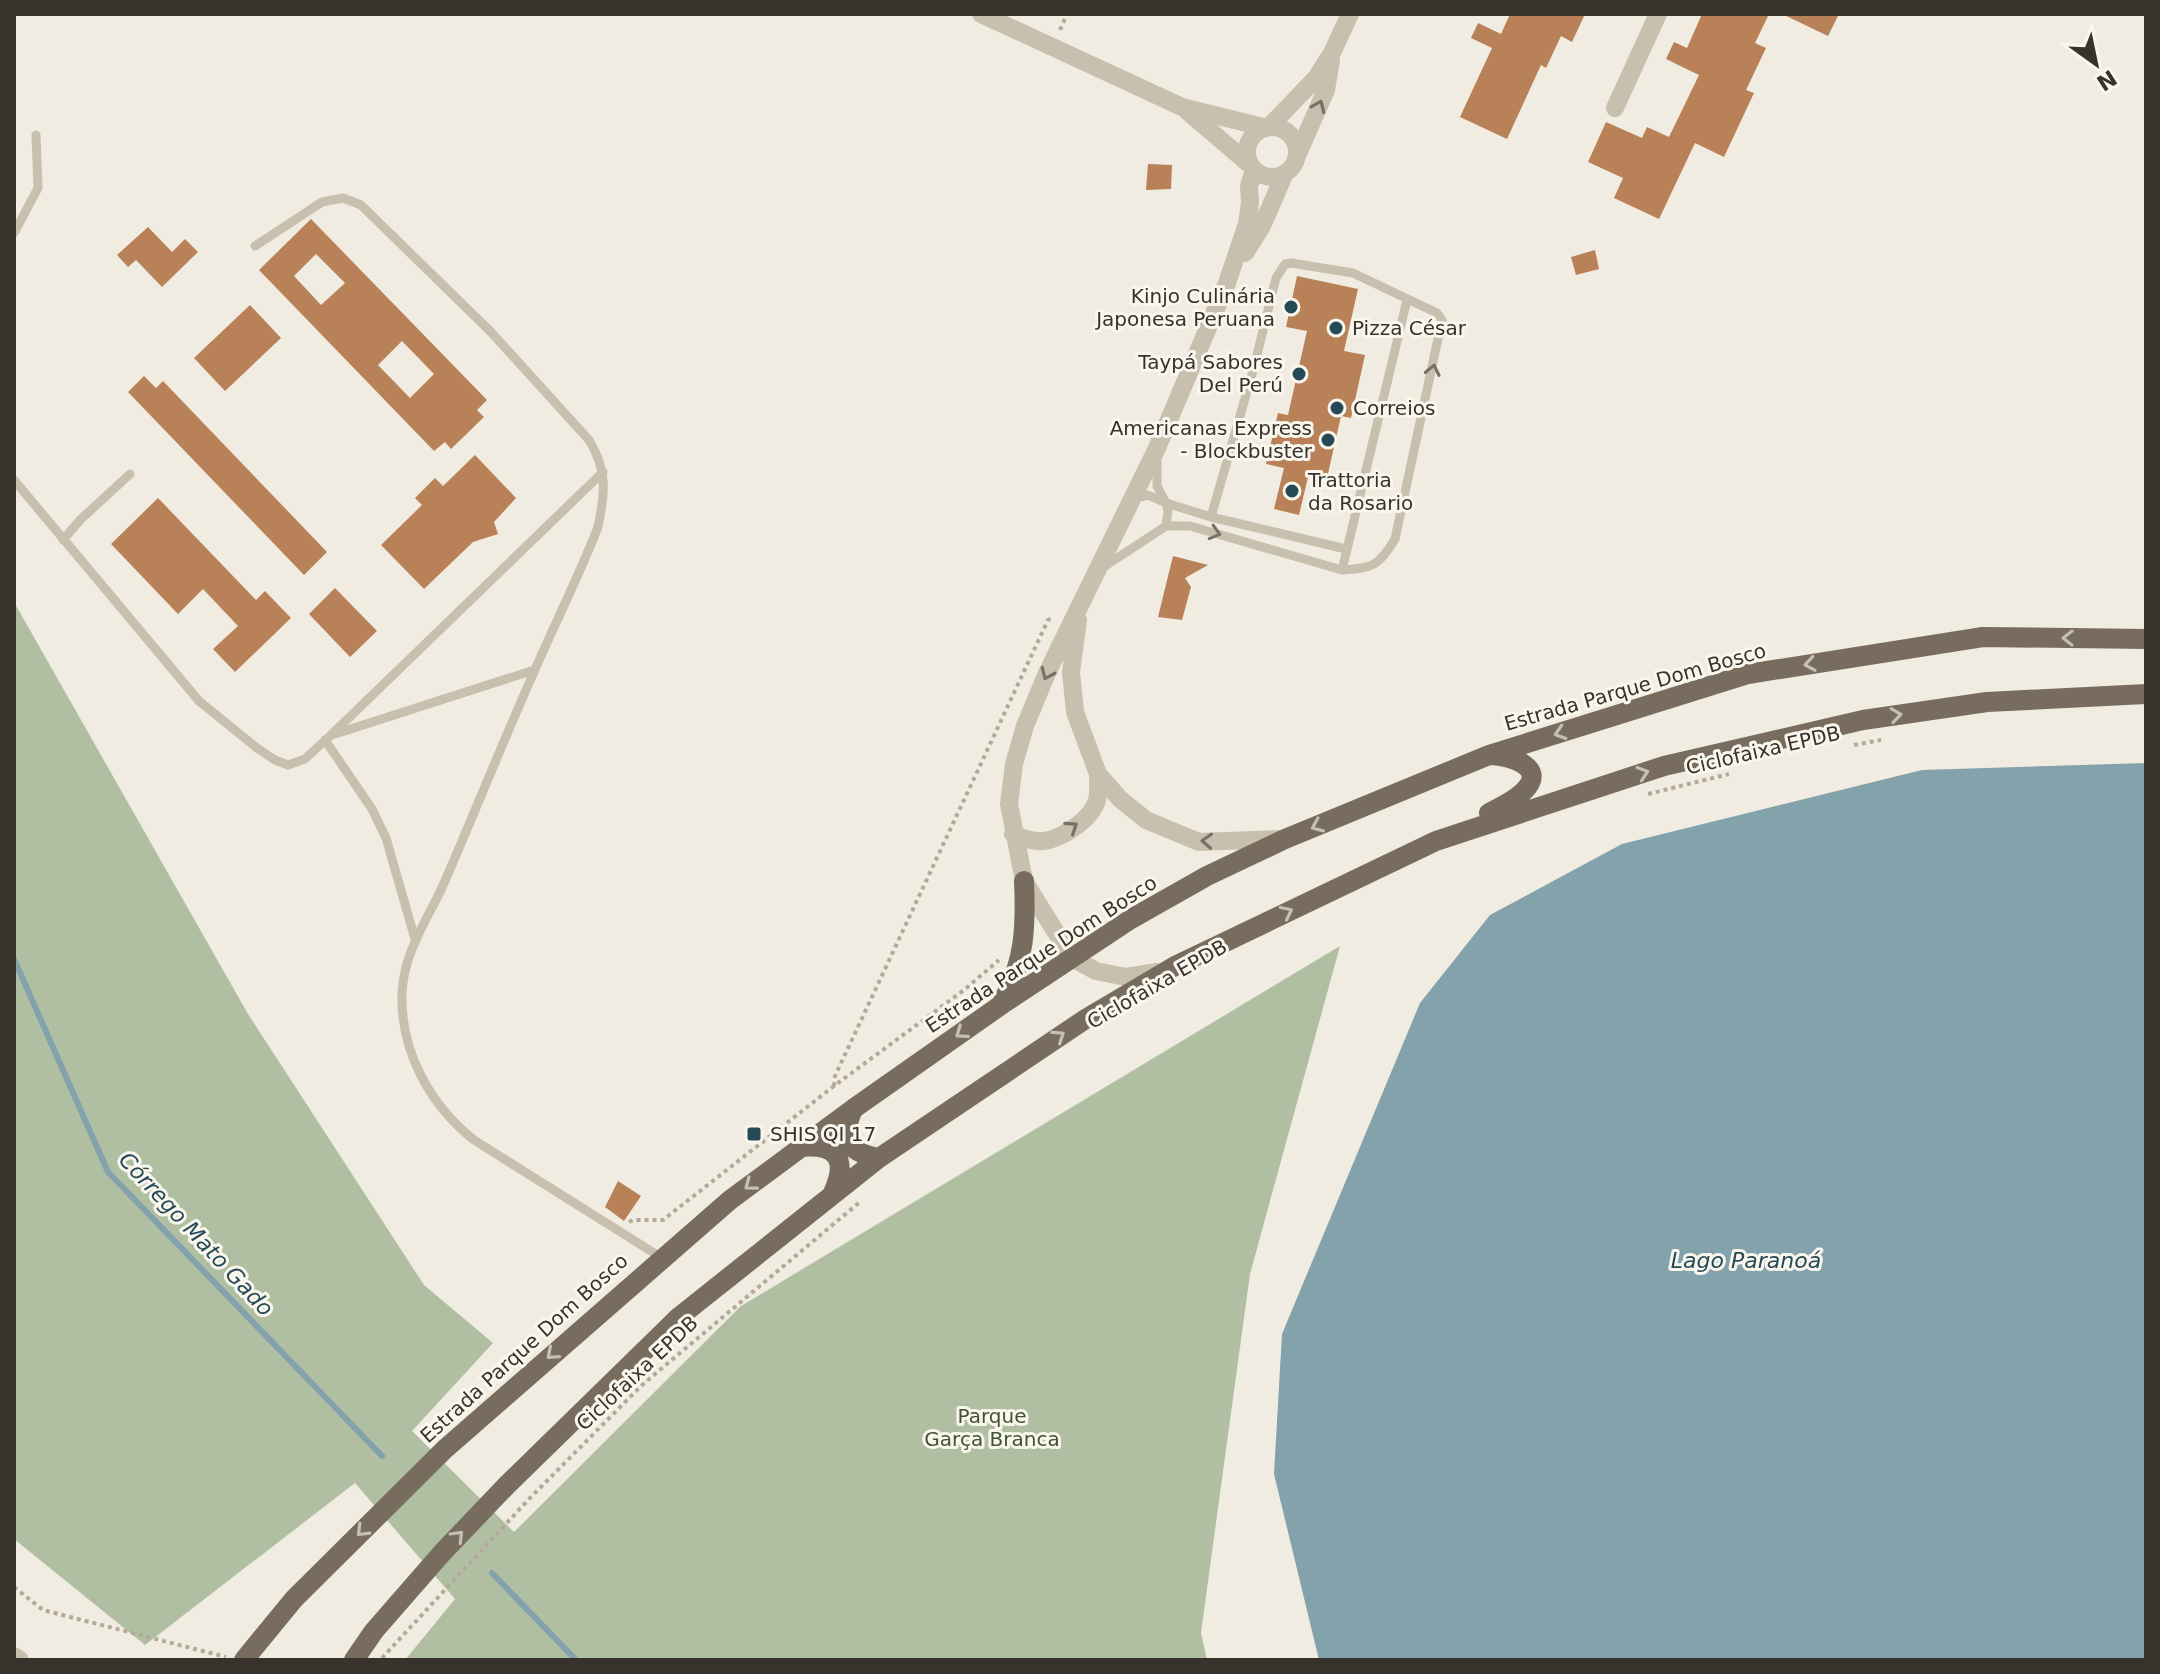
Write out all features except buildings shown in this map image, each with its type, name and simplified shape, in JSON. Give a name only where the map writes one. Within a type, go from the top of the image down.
[{"type":"main road","name":"Estrada Parque Dom Bosco","points":[[244,1660],[294,1599],[445,1449],[730,1200],[1001,1005],[1131,919],[1207,876],[1285,839],[1489,755],[1748,674],[1983,637],[2146,639]]},
{"type":"main road","points":[[1436,841],[1664,766],[1863,720],[1987,702],[2146,694]]},
{"type":"main road","points":[[354,1660],[374,1631],[442,1553],[625,1369],[679,1317],[833,1193],[879,1158],[1077,1024],[1175,966],[1436,841],[1522,794],[1530,784],[1531,773],[1523,763],[1507,756],[1489,755]]},
{"type":"main road","points":[[1001,1005],[1016,978],[1025,932],[1024,881]]},
{"type":"main road","points":[[853,1109],[845,1130],[846,1138],[853,1148],[865,1156],[879,1158]]},
{"type":"main road","points":[[800,1147],[815,1146],[835,1154],[841,1164],[833,1193]]},
{"type":"street","points":[[981,14],[1182,107],[1277,128],[1290,135],[1297,148],[1297,156]]},
{"type":"street","points":[[1175,966],[1138,977],[1126,977],[1096,971],[1072,958],[1024,881],[1009,804],[1018,751],[1047,673],[1157,448],[1227,283],[1247,224],[1252,167],[1247,153],[1249,141],[1257,132],[1268,128],[1316,78],[1332,53],[1350,14]]},
{"type":"street","points":[[1615,108],[1658,14]]},
{"type":"street","points":[[1227,283],[1261,228],[1285,173],[1293,166],[1326,90],[1332,53]]},
{"type":"street","points":[[1182,107],[1266,177],[1285,173]]},
{"type":"street","points":[[1080,603],[1071,672],[1075,712],[1098,774],[1120,799],[1146,820],[1199,842],[1285,839]]},
{"type":"street","points":[[1013,834],[1041,841],[1056,838],[1076,824],[1090,814],[1097,800],[1098,774]]},
{"type":"street","points":[[14,1656],[20,1660]]},
{"type":"lane","points":[[14,233],[38,188],[36,135]]},
{"type":"lane","points":[[255,246],[322,202],[343,198],[361,205],[491,332],[589,440],[601,459],[603,500],[598,527],[446,879],[415,939],[402,991],[408,1047],[420,1075],[453,1123],[474,1140],[662,1258]]},
{"type":"lane","points":[[1096,572],[1166,526],[1190,526],[1342,570],[1368,568],[1383,560],[1395,539],[1443,323],[1437,313],[1353,273],[1291,263],[1280,269],[1211,517]]},
{"type":"lane","points":[[1342,570],[1407,300]]},
{"type":"lane","points":[[1157,448],[1156,479],[1168,511],[1166,526]]},
{"type":"lane","points":[[14,480],[199,701],[257,748],[288,765],[305,759],[328,738],[603,472]]},
{"type":"lane","points":[[63,540],[130,474]]},
{"type":"lane","points":[[1132,499],[1148,495],[1211,517],[1346,549]]},
{"type":"lane","points":[[328,738],[534,670]]},
{"type":"lane","points":[[328,738],[372,809],[386,838],[415,939]]},
{"type":"path","points":[[834,1086],[841,1062],[1048,620],[1080,603]]},
{"type":"path","name":"Ciclofaixa EPDB","points":[[1848,746],[1892,738]]},
{"type":"path","name":"Ciclofaixa EPDB","points":[[1647,795],[1739,771]]},
{"type":"path","points":[[617,1230],[633,1220],[663,1220],[834,1086],[964,990],[996,963],[1025,932]]},
{"type":"path","name":"Ciclofaixa EPDB","points":[[380,1660],[529,1499],[642,1385],[872,1192]]},
{"type":"path","points":[[14,1587],[43,1610],[236,1660]]},
{"type":"green space","name":"Parque Garça Branca","points":[[14,602],[248,1014],[424,1285],[493,1343],[412,1431],[514,1532],[741,1306],[1340,946],[1250,1274],[1201,1633],[1207,1660],[405,1660],[455,1599],[355,1483],[145,1645],[14,1539]]},
{"type":"water","name":"Lago Paranoá","points":[[2146,763],[2146,1660],[1319,1660],[1274,1474],[1282,1334],[1420,1003],[1490,915],[1622,844],[1922,770]]},
{"type":"waterway","name":"Córrego Mato Gado","points":[[14,959],[108,1172],[382,1456]]},
{"type":"waterway","name":"Córrego Mato Gado","points":[[492,1573],[576,1660]]},
{"type":"place","name":"Kinjo Culinária Japonesa Peruana","points":[[1291,307]]},
{"type":"place","name":"Pizza César","points":[[1336,328]]},
{"type":"place","name":"Taypá Sabores Del Perú","points":[[1299,374]]},
{"type":"place","name":"Correios","points":[[1337,408]]},
{"type":"place","name":"Americanas Express - Blockbuster","points":[[1328,440]]},
{"type":"place","name":"Trattoria da Rosario","points":[[1292,491]]},
{"type":"place","name":"SHIS QI 17","points":[[754,1134]]}]
